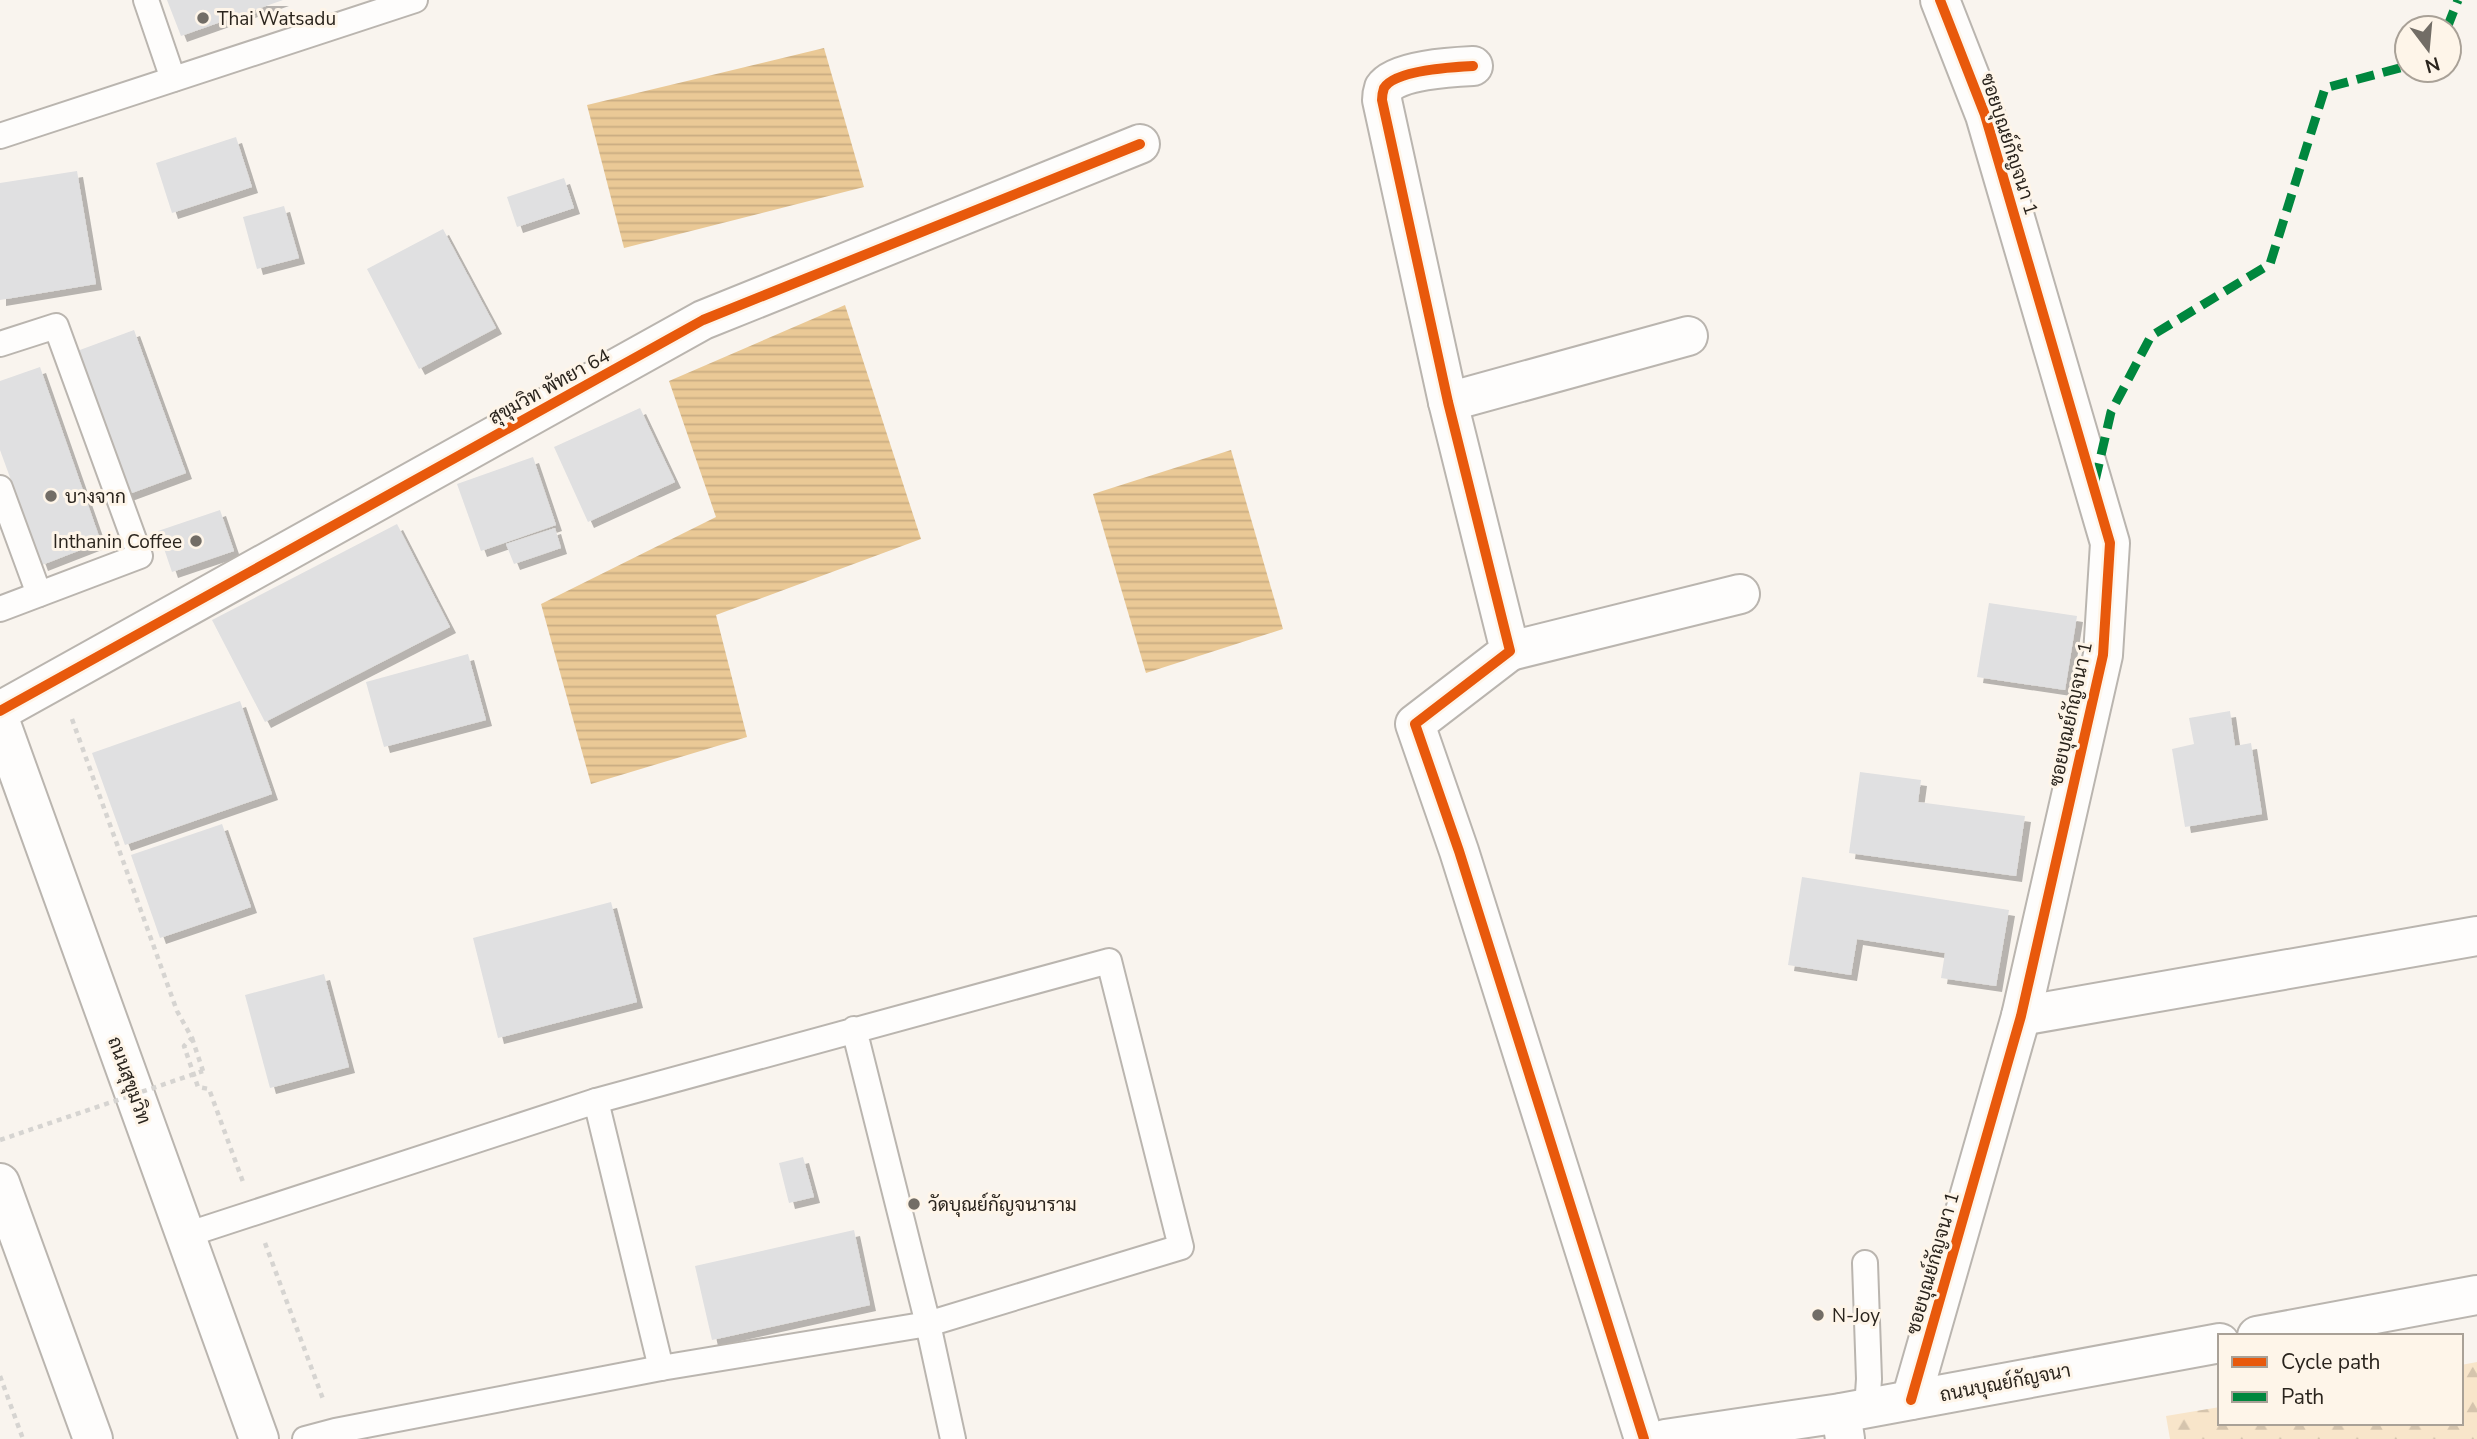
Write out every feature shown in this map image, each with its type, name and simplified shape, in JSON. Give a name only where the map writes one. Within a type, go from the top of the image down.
[{"type":"main road","name":"ซอยบุณย์กัญจนา 1","points":[[1911,1400],[2021,1016],[2102,655],[2110,543],[1985,115],[1940,0]]},
{"type":"main road","points":[[1473,66],[1446,68],[1402,77],[1390,82],[1383,89],[1382,100],[1448,402],[1510,651]]},
{"type":"main road","name":"สุขุมวิท พัทยา 64","points":[[0,711],[703,320],[1140,144]]},
{"type":"main road","points":[[1448,402],[1688,336]]},
{"type":"main road","points":[[1644,1439],[1459,851],[1415,724],[1510,651],[1740,594]]},
{"type":"main road","name":"ถนนสุขุมวิท","points":[[0,721],[259,1439]]},
{"type":"main road","points":[[2021,1016],[2477,936]]},
{"type":"main road","points":[[0,1183],[93,1439]]},
{"type":"main road","points":[[2268,1334],[2477,1295]]},
{"type":"main road","name":"ถนนบุณย์กัญจนา","points":[[1665,1439],[1851,1420],[1911,1400],[2218,1343]]},
{"type":"lane","points":[[146,0],[173,79]]},
{"type":"lane","points":[[0,136],[415,0]]},
{"type":"lane","points":[[0,344],[56,326],[140,556],[0,609]]},
{"type":"lane","points":[[0,488],[39,594]]},
{"type":"lane","points":[[186,1235],[596,1101],[1109,961],[1181,1247],[928,1324],[662,1368],[305,1439]]},
{"type":"lane","points":[[854,1029],[928,1324],[953,1439]]},
{"type":"lane","points":[[596,1101],[662,1368]]},
{"type":"lane","points":[[1851,1420],[1869,1379],[1865,1263]]},
{"type":"path","points":[[0,1140],[203,1071],[192,1038],[177,1012],[57,680]]},
{"type":"path","points":[[192,1038],[184,1046],[198,1087],[209,1089],[335,1431]]},
{"type":"path","points":[[0,1376],[23,1439]]},
{"type":"green space","points":[[2477,1362],[2477,1439],[2170,1439],[2166,1416],[2218,1407],[2218,1425],[2463,1425],[2463,1365]]},
{"type":"shaded area","points":[[824,48],[864,187],[624,248],[587,105]]},
{"type":"shaded area","points":[[845,305],[921,539],[716,615],[747,737],[591,784],[541,604],[716,517],[669,381]]},
{"type":"shaded area","points":[[1231,450],[1283,629],[1146,673],[1093,494]]},
{"type":"building","name":"Thai Watsadu","points":[[167,0],[283,0],[181,36]]},
{"type":"building","points":[[236,137],[252,187],[172,213],[156,163]]},
{"type":"building","points":[[77,171],[96,284],[0,300],[0,183]]},
{"type":"building","points":[[564,178],[574,208],[517,227],[507,197]]},
{"type":"building","points":[[284,206],[299,258],[257,269],[243,217]]},
{"type":"building","points":[[443,229],[496,328],[419,369],[367,269]]},
{"type":"building","points":[[134,330],[186,473],[121,497],[69,354]]},
{"type":"building","name":"บางจาก","points":[[40,367],[101,542],[42,565],[0,450],[0,381]]},
{"type":"building","points":[[640,408],[675,482],[588,522],[554,447]]},
{"type":"building","points":[[533,457],[556,525],[481,551],[457,484]]},
{"type":"building","name":"Inthanin Coffee","points":[[220,510],[234,551],[172,572],[158,531]]},
{"type":"building","points":[[397,524],[450,627],[265,722],[212,620]]},
{"type":"building","points":[[555,528],[561,548],[514,564],[506,544]]},
{"type":"building","points":[[1989,603],[2077,616],[2065,690],[1977,677]]},
{"type":"building","points":[[468,654],[486,720],[384,747],[366,682]]},
{"type":"building","points":[[240,701],[272,794],[125,845],[92,753]]},
{"type":"building","points":[[2230,711],[2235,746],[2251,743],[2262,814],[2185,827],[2172,749],[2194,744],[2189,718]]},
{"type":"building","points":[[1860,772],[1921,780],[1918,802],[2025,816],[2016,876],[1849,853]]},
{"type":"building","points":[[222,824],[251,907],[160,938],[131,855]]},
{"type":"building","points":[[1802,877],[2009,910],[1996,986],[1941,978],[1945,953],[1857,939],[1851,975],[1788,965]]},
{"type":"building","points":[[611,902],[637,1002],[498,1038],[473,938]]},
{"type":"building","points":[[324,974],[349,1067],[270,1088],[245,995]]},
{"type":"building","points":[[803,1157],[814,1197],[789,1203],[779,1163]]},
{"type":"building","points":[[854,1230],[870,1305],[712,1340],[695,1266]]},
{"type":"marked path","points":[[2452,14],[2458,0]]},
{"type":"marked path","points":[[2095,481],[2111,412],[2151,336],[2270,264],[2325,88],[2393,70]]},
{"type":"cycle path","points":[[1911,1400],[2021,1016],[2103,655],[2110,543],[1985,115],[1940,0]]},
{"type":"cycle path","points":[[1473,66],[1425,71],[1400,77],[1384,88],[1382,100],[1448,402],[1510,651],[1415,724],[1459,851],[1644,1439]]},
{"type":"cycle path","points":[[0,711],[703,320],[1140,144]]},
{"type":"place","name":"Thai Watsadu","points":[[203,18]]},
{"type":"place","name":"บางจาก","points":[[51,496]]},
{"type":"place","name":"Inthanin Coffee","points":[[196,541]]},
{"type":"place","name":"วัดบุณย์กัญจนาราม","points":[[914,1204]]},
{"type":"place","name":"N-Joy","points":[[1818,1315]]}]
